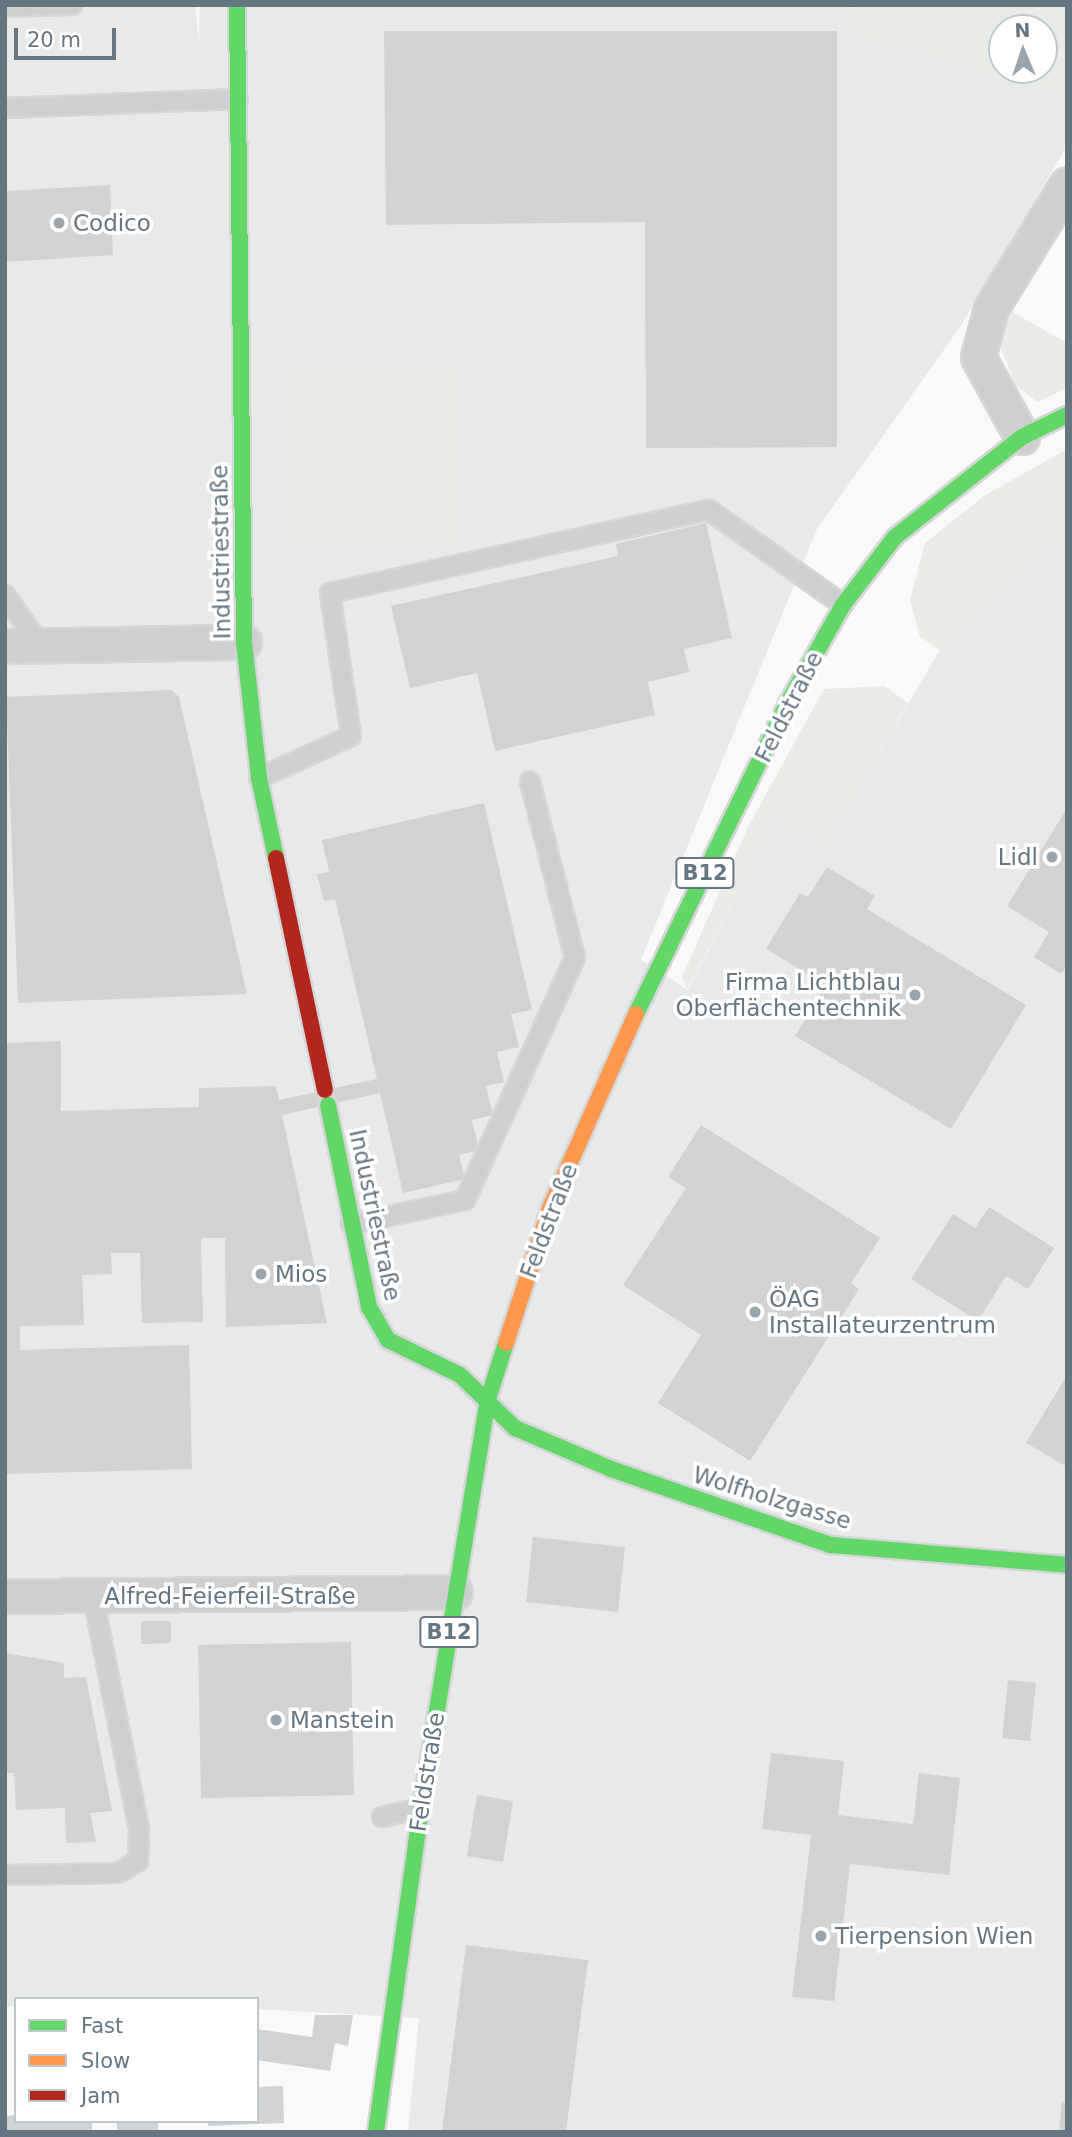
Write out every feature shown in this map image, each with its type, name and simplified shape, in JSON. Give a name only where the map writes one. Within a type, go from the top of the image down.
[{"type":"street","name":"Industriestraße","points":[[237,5],[244,642],[258,778],[369,1307],[388,1340],[460,1375],[488,1399]]},
{"type":"street","points":[[1067,184],[992,308],[978,357],[1022,437],[1067,415]]},
{"type":"street","name":"B12","points":[[1022,437],[1067,425]]},
{"type":"street","name":"Feldstraße","points":[[376,2132],[421,1808],[488,1399],[550,1208],[633,1021],[788,704],[843,605],[895,537],[1022,437]]},
{"type":"street","points":[[5,646],[244,642]]},
{"type":"street","name":"Wolfholzgasse","points":[[488,1399],[515,1428],[538,1440],[831,1545],[1067,1565]]},
{"type":"street","name":"Alfred-Feierfeil-Straße","points":[[5,1596],[455,1592]]},
{"type":"lane","points":[[5,7],[72,5]]},
{"type":"lane","points":[[5,108],[238,99]]},
{"type":"lane","points":[[258,778],[351,736],[330,593],[709,510],[843,605]]},
{"type":"lane","points":[[5,595],[40,645]]},
{"type":"lane","points":[[351,1224],[465,1200],[575,958],[530,782]]},
{"type":"lane","points":[[5,1875],[118,1873],[138,1861],[139,1829],[93,1596]]},
{"type":"lane","points":[[382,1816],[421,1808]]},
{"type":"shaded area","points":[[5,5],[195,5],[199,42],[200,5],[852,5],[837,31],[988,72],[988,84],[1030,84],[1067,94],[1067,146],[960,327],[817,529],[641,960],[688,990],[777,817],[824,847],[940,650],[1037,557],[1067,540],[1067,2132],[408,2132],[419,2018],[259,2009],[259,1997],[14,1997],[14,2006],[5,2006]]},
{"type":"shaded area","points":[[852,5],[1067,5],[1067,94],[1030,84],[1058,84],[1058,14],[988,14],[988,72],[837,31]]},
{"type":"shaded area","points":[[1010,311],[1067,343],[1067,388],[1038,402],[1016,386],[1000,346],[1002,322]]},
{"type":"shaded area","points":[[456,367],[458,544],[289,546],[287,368]]},
{"type":"shaded area","points":[[1067,449],[1067,540],[1037,557],[940,650],[920,637],[910,600],[925,543],[984,496]]},
{"type":"shaded area","points":[[885,686],[908,703],[824,848],[777,818],[687,990],[682,977],[748,827],[824,689]]},
{"type":"building","points":[[384,31],[837,31],[837,447],[646,448],[645,222],[386,225]]},
{"type":"building","name":"Codico","points":[[110,185],[113,255],[5,262],[5,191]]},
{"type":"building","points":[[706,523],[732,638],[684,649],[689,672],[648,682],[655,715],[495,751],[477,673],[410,688],[391,606],[618,556],[616,544]]},
{"type":"building","points":[[171,690],[179,697],[247,994],[18,1003],[6,697]]},
{"type":"building","points":[[484,803],[532,1010],[511,1014],[519,1047],[497,1052],[504,1082],[486,1086],[493,1115],[472,1120],[479,1150],[459,1155],[465,1179],[403,1193],[380,1093],[282,1115],[327,1323],[226,1327],[225,1238],[201,1238],[203,1322],[142,1323],[140,1253],[111,1253],[112,1274],[82,1275],[84,1325],[20,1326],[20,1350],[189,1345],[192,1469],[5,1474],[5,1043],[61,1041],[61,1111],[199,1107],[199,1088],[276,1086],[279,1100],[377,1079],[335,899],[324,901],[317,874],[329,872],[322,840]]},
{"type":"building","name":"Lidl","points":[[1067,808],[1067,965],[1061,974],[1034,957],[1049,932],[1007,906]]},
{"type":"building","name":"Firma Lichtblau Oberflächentechnik","points":[[827,867],[875,896],[867,909],[1026,1005],[951,1129],[795,1036],[826,985],[766,949],[800,893],[808,897]]},
{"type":"building","name":"ÖAG Installateurzentrum","points":[[701,1125],[880,1238],[851,1283],[859,1289],[750,1461],[658,1403],[701,1335],[623,1285],[686,1188],[668,1177]]},
{"type":"building","points":[[989,1207],[1054,1248],[1028,1289],[1006,1276],[978,1321],[911,1279],[953,1214],[975,1228]]},
{"type":"building","points":[[1067,1375],[1067,1467],[1026,1443]]},
{"type":"building","points":[[533,1537],[625,1547],[618,1612],[526,1602]]},
{"type":"building","points":[[141,1621],[171,1621],[171,1643],[141,1644]]},
{"type":"building","name":"Manstein","points":[[351,1642],[354,1795],[201,1798],[198,1645]]},
{"type":"building","points":[[5,1653],[64,1663],[64,1678],[86,1677],[112,1811],[90,1813],[96,1842],[66,1843],[65,1808],[16,1810],[14,1773],[5,1773]]},
{"type":"building","points":[[1008,1680],[1036,1683],[1030,1741],[1002,1738]]},
{"type":"building","name":"Tierpension Wien","points":[[771,1753],[844,1761],[838,1815],[913,1824],[919,1773],[960,1778],[949,1875],[850,1864],[834,2001],[792,1997],[811,1835],[762,1829]]},
{"type":"building","points":[[477,1795],[513,1801],[503,1862],[467,1856]]},
{"type":"building","points":[[466,1945],[588,1960],[566,2132],[442,2132]]},
{"type":"building","points":[[315,2015],[353,2015],[348,2046],[335,2043],[330,2071],[259,2060],[259,2029],[312,2037]]},
{"type":"building","points":[[283,2086],[284,2123],[208,2126],[208,2123],[259,2123],[259,2087]]},
{"type":"building","points":[[1062,2102],[1067,2103],[1067,2132],[1059,2132]]},
{"type":"building","points":[[14,2115],[14,2123],[92,2123],[92,2132],[5,2132],[5,2116]]},
{"type":"building","points":[[117,2123],[158,2123],[158,2132],[117,2132]]},
{"type":"traffic: fast","points":[[237,5],[244,642],[259,778],[276,858]]},
{"type":"traffic: fast","points":[[636,1014],[787,704],[843,605],[895,537],[1022,437],[1067,415]]},
{"type":"traffic: fast","points":[[328,1105],[369,1307],[388,1340],[460,1375],[515,1428],[611,1469],[831,1545],[1067,1565]]},
{"type":"traffic: fast","points":[[376,2132],[421,1808],[488,1399],[506,1343]]},
{"type":"traffic: slow","points":[[506,1343],[550,1208],[636,1014]]},
{"type":"traffic: jam","points":[[276,858],[325,1090]]},
{"type":"place","name":"Codico","points":[[59,223]]},
{"type":"place","name":"Lidl","points":[[1052,857]]},
{"type":"place","name":"Firma Lichtblau Oberflächentechnik","points":[[915,995]]},
{"type":"place","name":"Mios","points":[[261,1274]]},
{"type":"place","name":"ÖAG Installateurzentrum","points":[[755,1312]]},
{"type":"place","name":"Manstein","points":[[276,1720]]},
{"type":"place","name":"Tierpension Wien","points":[[821,1936]]}]
